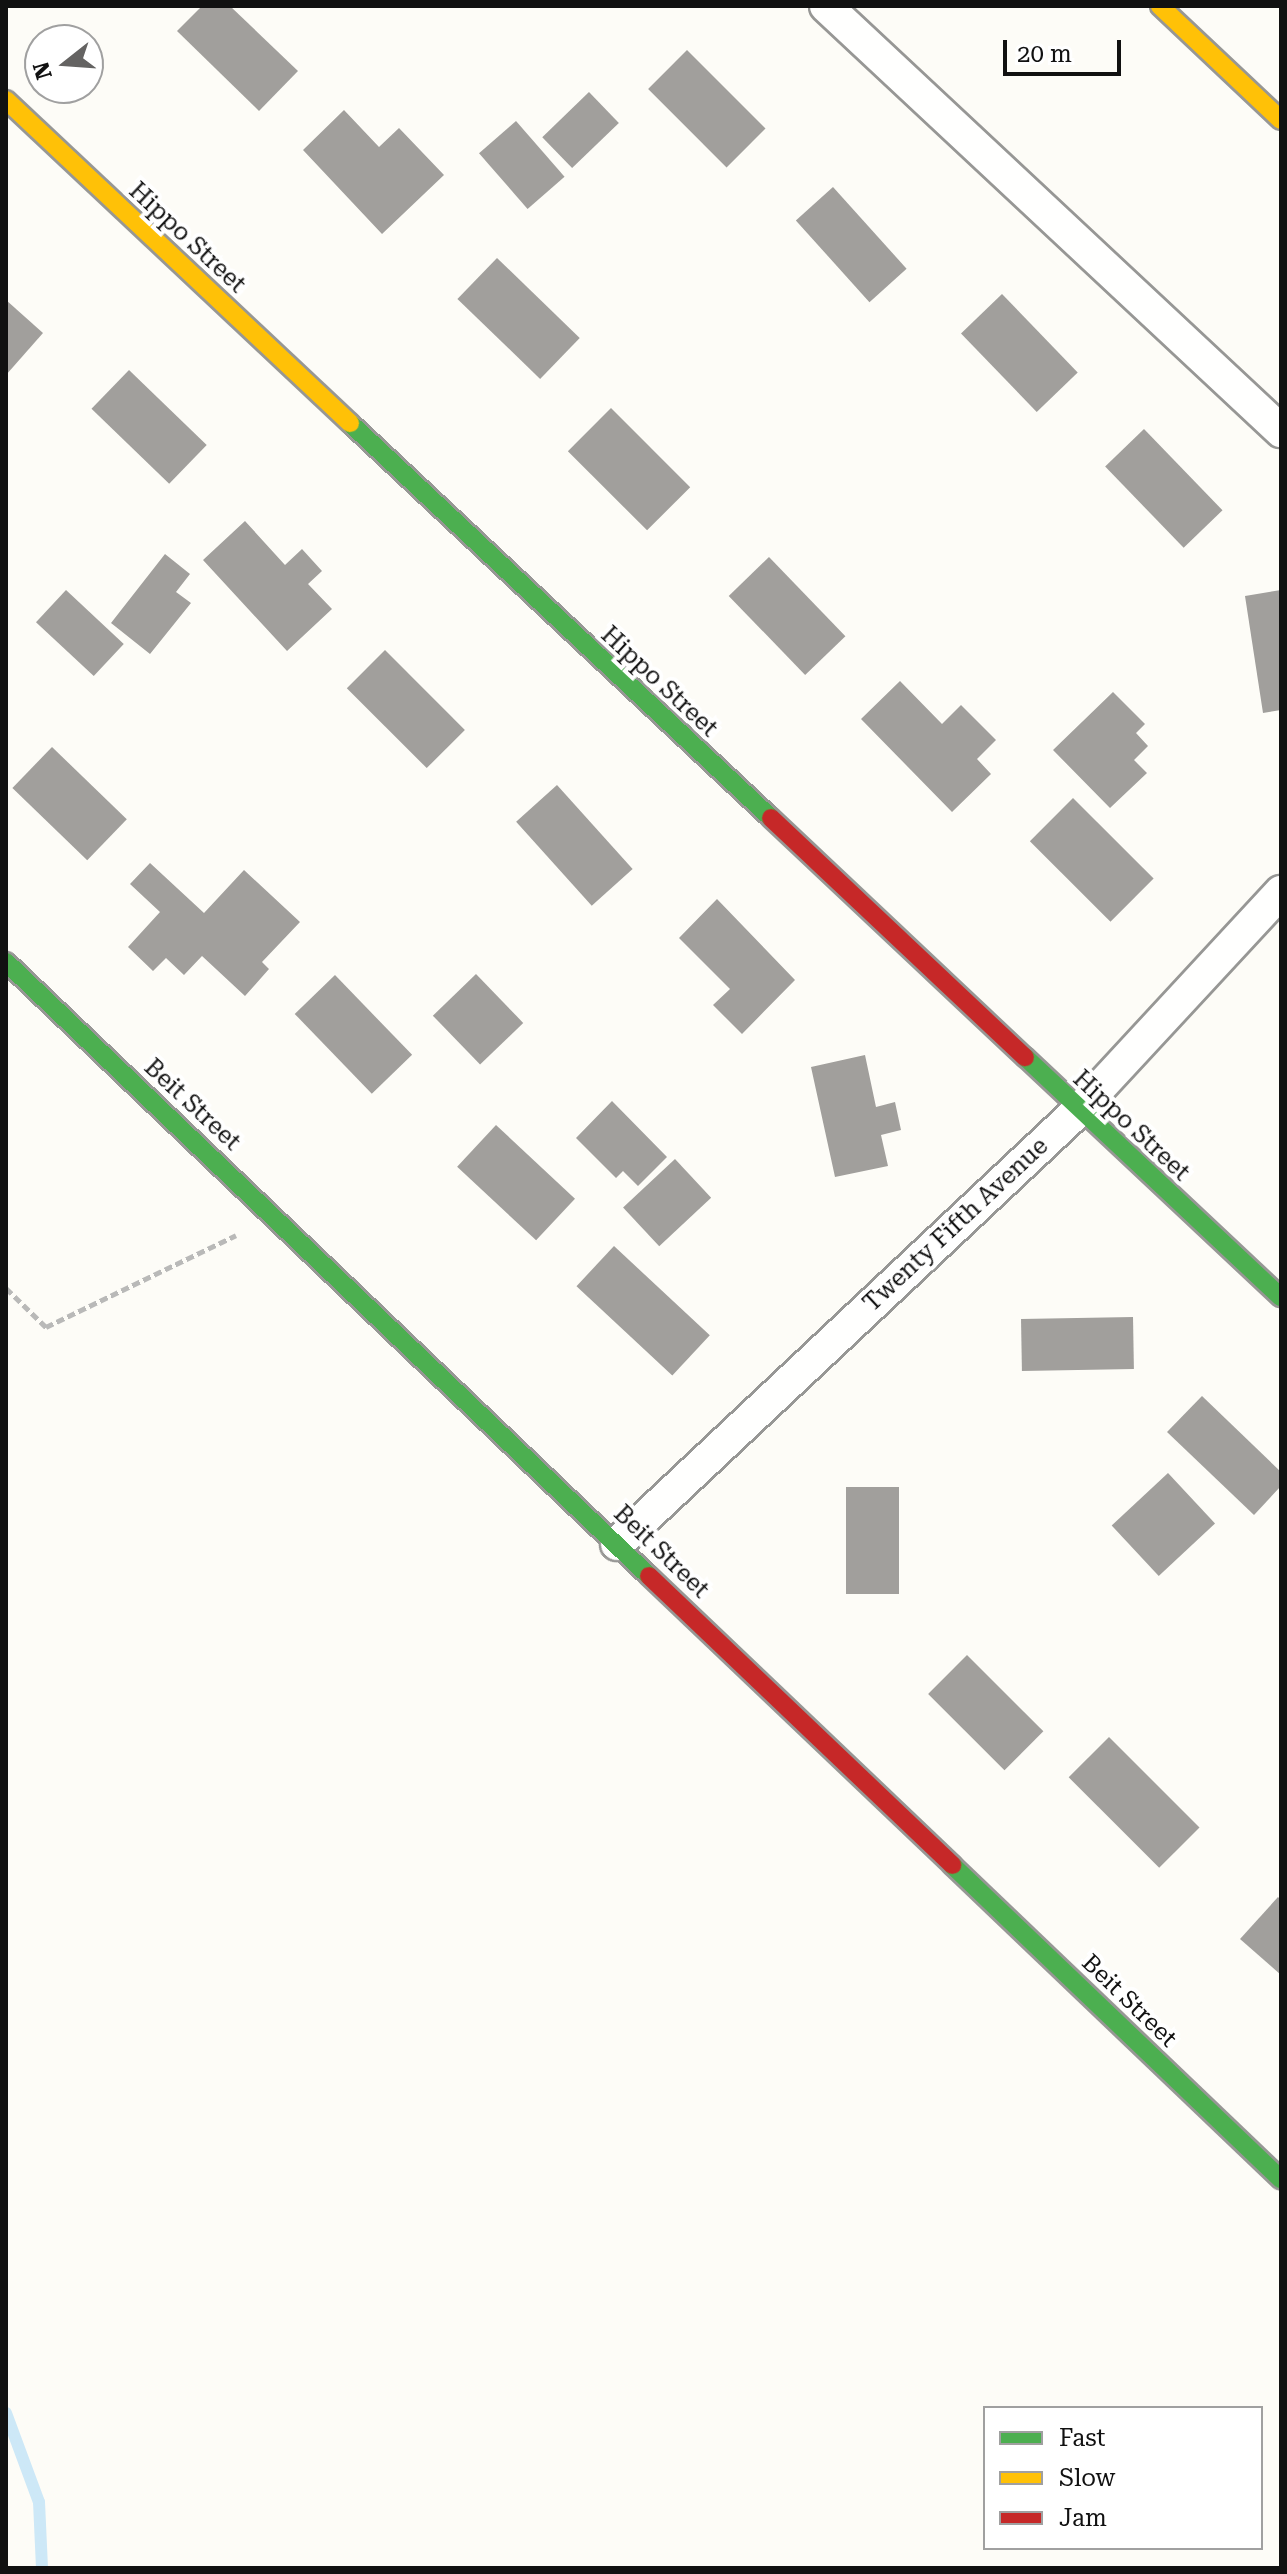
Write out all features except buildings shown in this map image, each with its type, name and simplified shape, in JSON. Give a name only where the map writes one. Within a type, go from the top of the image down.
[{"type":"street","points":[[826,6],[1281,431]]},
{"type":"street","points":[[1160,6],[1281,120]]},
{"type":"street","name":"Hippo Street","points":[[6,100],[1078,1111],[1281,1297]]},
{"type":"street","name":"Twenty Fifth Avenue","points":[[617,1544],[1078,1111],[1281,892]]},
{"type":"street","name":"Beit Street","points":[[6,962],[276,1216],[1281,2179]]},
{"type":"path","points":[[6,1288],[46,1327],[276,1216]]},
{"type":"waterway","points":[[6,2413],[39,2502],[42,2568]]},
{"type":"traffic: fast","points":[[350,423],[771,818]]},
{"type":"traffic: fast","points":[[6,962],[649,1576]]},
{"type":"traffic: fast","points":[[1025,1057],[1281,1297]]},
{"type":"traffic: fast","points":[[952,1865],[1281,2179]]},
{"type":"traffic: slow","points":[[1160,6],[1281,120]]},
{"type":"traffic: slow","points":[[6,100],[350,423]]},
{"type":"traffic: jam","points":[[771,818],[1025,1057]]},
{"type":"traffic: jam","points":[[649,1576],[952,1865]]}]
